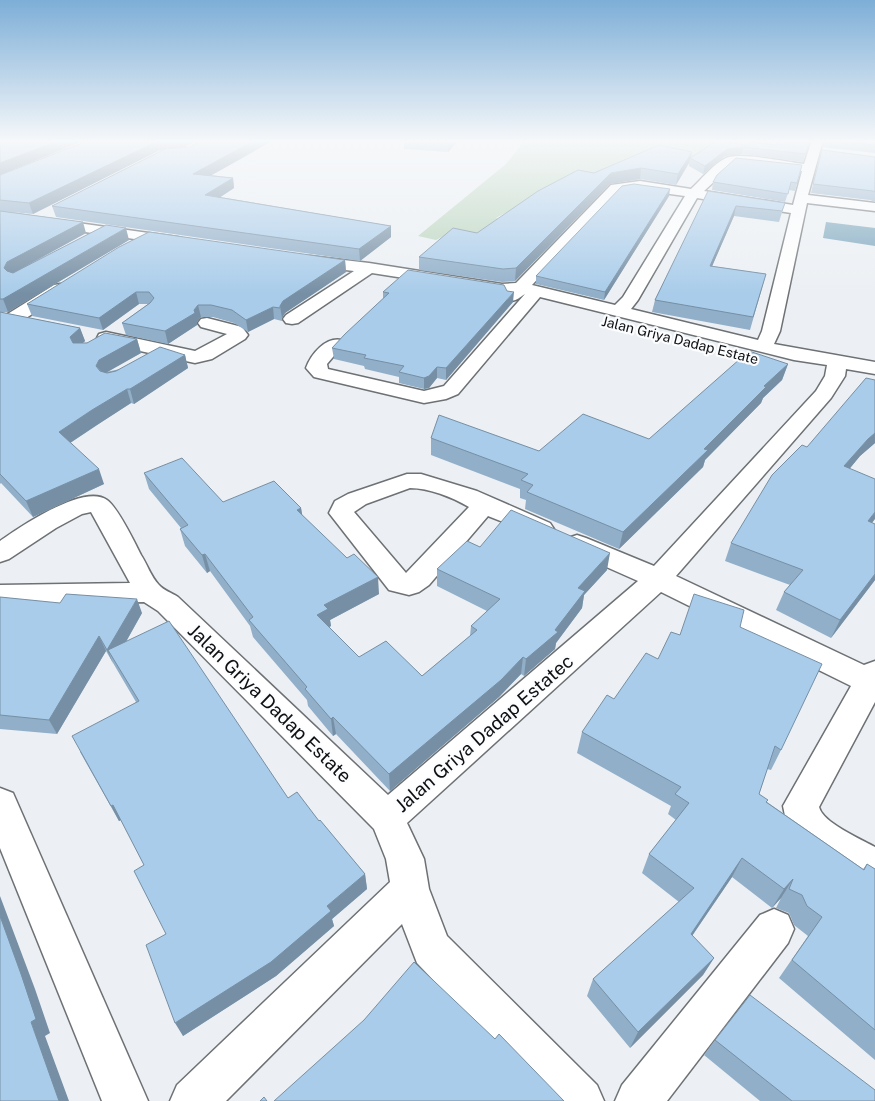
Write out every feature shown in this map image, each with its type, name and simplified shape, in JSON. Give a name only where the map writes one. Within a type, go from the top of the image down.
[{"type":"street","points":[[335,344],[318,362],[316,368],[320,373],[424,397],[439,395],[451,390],[530,277],[613,191]]},
{"type":"street","points":[[677,191],[800,204],[875,207]]},
{"type":"street","name":"Jalan Griya Dadap Estate","points":[[618,312],[630,300],[696,191]]},
{"type":"street","name":"Jalan Griya Dadap Estate","points":[[764,346],[771,331],[803,191]]},
{"type":"street","points":[[34,221],[52,212]]},
{"type":"street","points":[[0,216],[196,244]]},
{"type":"street","points":[[83,244],[107,230]]},
{"type":"street","points":[[124,250],[148,237]]},
{"type":"street","points":[[294,259],[369,268],[520,293]]},
{"type":"street","points":[[292,319],[369,268]]},
{"type":"street","points":[[6,318],[76,279]]},
{"type":"street","name":"Jalan Griya Dadap Estate","points":[[520,293],[618,312],[764,346],[832,377],[875,368]]},
{"type":"street","name":"Jalan Griya Dadap Estate","points":[[520,293],[781,365],[832,377],[875,382]]},
{"type":"street","points":[[6,318],[36,324]]},
{"type":"street","points":[[122,327],[95,339],[164,350],[195,358],[205,355],[239,335],[236,331],[207,324]]},
{"type":"street","points":[[138,364],[164,350]]},
{"type":"street","name":"Jalan Griya Dadap Estatec","points":[[581,1101],[431,949],[410,889],[405,859],[387,818],[658,579],[832,377]]},
{"type":"street","points":[[482,504],[479,511],[419,578],[409,585],[399,583],[341,513],[344,506],[357,499],[412,481],[421,481],[468,496],[482,504],[658,579],[874,679],[802,806],[804,820],[819,835],[875,868]]},
{"type":"street","name":"Jalan Griya Dadap Estate","points":[[0,553],[73,508],[87,504],[96,504],[102,510],[149,592],[168,604],[387,818]]},
{"type":"street","points":[[0,595],[149,592]]},
{"type":"street","points":[[0,804],[125,1101]]},
{"type":"street","points":[[193,1101],[410,889]]},
{"type":"street","points":[[638,1101],[774,929]]},
{"type":"green space","points":[[473,191],[545,191],[496,218],[557,232],[444,236],[436,240],[418,236]]},
{"type":"water","points":[[826,222],[875,228],[875,246],[823,238]]},
{"type":"building","points":[[0,191],[53,191],[29,203],[0,200]]},
{"type":"building","points":[[81,191],[211,191],[205,195],[391,226],[359,249],[52,206]]},
{"type":"building","points":[[537,191],[593,191],[516,268],[503,269],[419,257],[453,228],[477,233]]},
{"type":"building","points":[[617,191],[668,191],[605,292],[536,276]]},
{"type":"building","points":[[708,191],[785,203],[782,211],[736,206],[710,266],[766,274],[753,317],[655,300]]},
{"type":"building","points":[[772,191],[789,191],[788,194]]},
{"type":"building","points":[[0,211],[83,222],[7,262],[4,268],[13,273],[106,225],[126,228],[0,299]]},
{"type":"building","points":[[149,232],[345,260],[283,301],[280,308],[273,307],[246,320],[232,310],[211,305],[198,305],[194,310],[195,313],[165,331],[122,323],[150,303],[154,298],[149,292],[136,292],[99,318],[27,304],[119,247]]},
{"type":"building","points":[[408,270],[504,285],[507,291],[514,292],[446,368],[437,367],[429,376],[424,378],[399,372],[404,366],[364,358],[366,355],[332,348],[389,293],[383,292]]},
{"type":"building","points":[[0,312],[80,328],[70,337],[73,343],[87,343],[105,333],[137,339],[99,360],[96,366],[100,371],[107,373],[116,371],[160,347],[185,355],[92,410],[59,432],[99,469],[26,501],[0,474]]},
{"type":"building","points":[[749,351],[788,364],[764,386],[766,387],[704,449],[708,450],[623,532],[527,492],[533,485],[521,480],[528,474],[431,438],[439,415],[539,451],[583,414],[649,439]]},
{"type":"building","points":[[866,378],[875,380],[875,433],[844,466],[875,479],[875,512],[868,521],[875,524],[875,574],[840,620],[784,592],[803,570],[731,543],[772,475],[802,445],[807,447]]},
{"type":"building","points":[[182,458],[223,502],[274,481],[301,508],[297,510],[347,558],[354,554],[378,577],[324,605],[328,609],[317,615],[359,657],[386,641],[422,676],[477,630],[471,626],[500,599],[437,569],[467,541],[480,547],[511,510],[610,553],[578,588],[585,591],[555,630],[558,632],[526,659],[523,657],[501,680],[389,774],[333,717],[331,719],[305,689],[307,687],[249,620],[253,617],[205,554],[202,555],[180,529],[188,525],[144,473]]},
{"type":"building","points":[[66,594],[137,599],[107,650],[99,636],[49,720],[0,715],[0,597],[60,603]]},
{"type":"building","points":[[694,594],[744,610],[740,627],[822,664],[781,750],[775,746],[759,794],[768,800],[766,802],[864,870],[867,864],[875,869],[875,1030],[792,960],[822,917],[807,906],[802,895],[789,889],[793,879],[784,889],[742,858],[691,934],[714,958],[638,1032],[593,979],[694,888],[649,854],[689,803],[675,794],[681,787],[582,732],[607,695],[614,699],[646,653],[658,659],[671,632],[680,635]]},
{"type":"building","points":[[169,621],[288,798],[297,792],[319,821],[365,874],[327,906],[331,911],[271,962],[175,1023],[146,945],[166,934],[134,871],[144,865],[113,805],[111,806],[72,736],[139,701],[108,650]]},
{"type":"building","points":[[0,916],[36,1019],[31,1022],[59,1101],[0,1101]]},
{"type":"building","points":[[414,962],[495,1039],[499,1034],[564,1101],[274,1101],[364,1020]]},
{"type":"building","points":[[750,995],[875,1090],[875,1101],[792,1101],[715,1040]]}]
